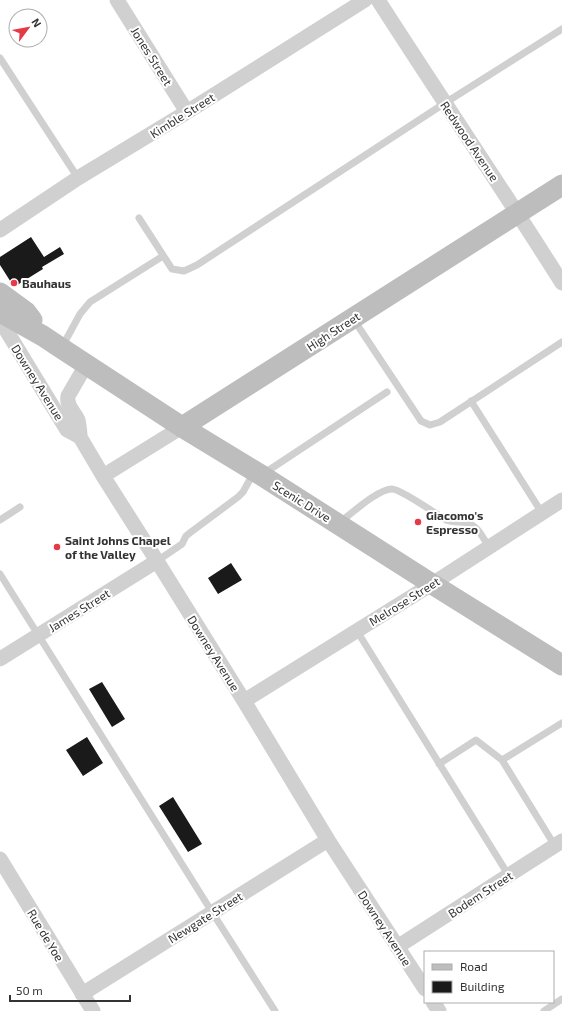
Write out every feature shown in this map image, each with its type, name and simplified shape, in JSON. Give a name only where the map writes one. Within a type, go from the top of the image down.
[{"type":"main road","name":"High Street","points":[[182,427],[562,185]]},
{"type":"main road","points":[[0,293],[26,312],[43,336]]},
{"type":"main road","name":"Scenic Drive","points":[[0,312],[43,336],[182,427],[258,473],[432,584],[559,660]]},
{"type":"street","name":"Kimble Street","points":[[0,230],[78,178],[187,112],[365,0]]},
{"type":"street","name":"Redwood Avenue","points":[[378,0],[518,213],[562,283]]},
{"type":"street","name":"Jones Street","points":[[121,3],[187,112]]},
{"type":"street","name":"Downey Avenue","points":[[0,320],[67,430],[80,437],[244,701],[328,840],[424,988]]},
{"type":"street","points":[[80,437],[78,420],[67,401],[68,396],[86,365]]},
{"type":"street","name":"High Street","points":[[103,476],[182,427]]},
{"type":"street","name":"Melrose Street","points":[[244,701],[432,584],[562,500]]},
{"type":"street","name":"James Street","points":[[0,659],[157,561]]},
{"type":"street","name":"Newgate Street","points":[[82,994],[328,840]]},
{"type":"street","name":"Bodem Street","points":[[397,948],[558,844]]},
{"type":"street","name":"Rue de Yoe","points":[[0,859],[93,1011]]},
{"type":"lane","points":[[139,218],[172,269],[184,271],[197,265],[445,103],[562,29]]},
{"type":"lane","points":[[0,58],[78,178]]},
{"type":"lane","points":[[61,348],[80,314],[90,302],[163,256]]},
{"type":"lane","points":[[353,318],[421,422],[430,425],[440,422],[562,342]]},
{"type":"lane","points":[[157,561],[182,544],[186,536],[238,497],[258,473],[387,392]]},
{"type":"lane","points":[[471,401],[542,513]]},
{"type":"lane","points":[[338,524],[374,496],[392,489],[402,492],[446,520],[468,523],[476,527],[488,547]]},
{"type":"lane","points":[[0,520],[20,507]]},
{"type":"lane","points":[[0,574],[275,1011]]},
{"type":"lane","points":[[357,631],[509,876]]},
{"type":"lane","points":[[502,760],[562,723]]},
{"type":"lane","points":[[439,764],[476,740],[502,760],[558,844]]},
{"type":"lane","points":[[544,1011],[562,999]]},
{"type":"building","points":[[31,237],[44,257],[60,247],[64,254],[42,267],[43,269],[14,287],[0,265],[0,257]]},
{"type":"building","points":[[231,563],[242,580],[218,594],[208,578]]},
{"type":"building","points":[[102,682],[125,719],[112,727],[89,689]]},
{"type":"building","points":[[87,737],[103,763],[83,776],[66,750]]},
{"type":"building","points":[[173,797],[202,844],[188,852],[159,806]]},
{"type":"place","name":"Bauhaus","points":[[14,283]]},
{"type":"place","name":"Giacomo's Espresso","points":[[418,522]]},
{"type":"place","name":"Saint Johns Chapel of the Valley","points":[[57,547]]}]
